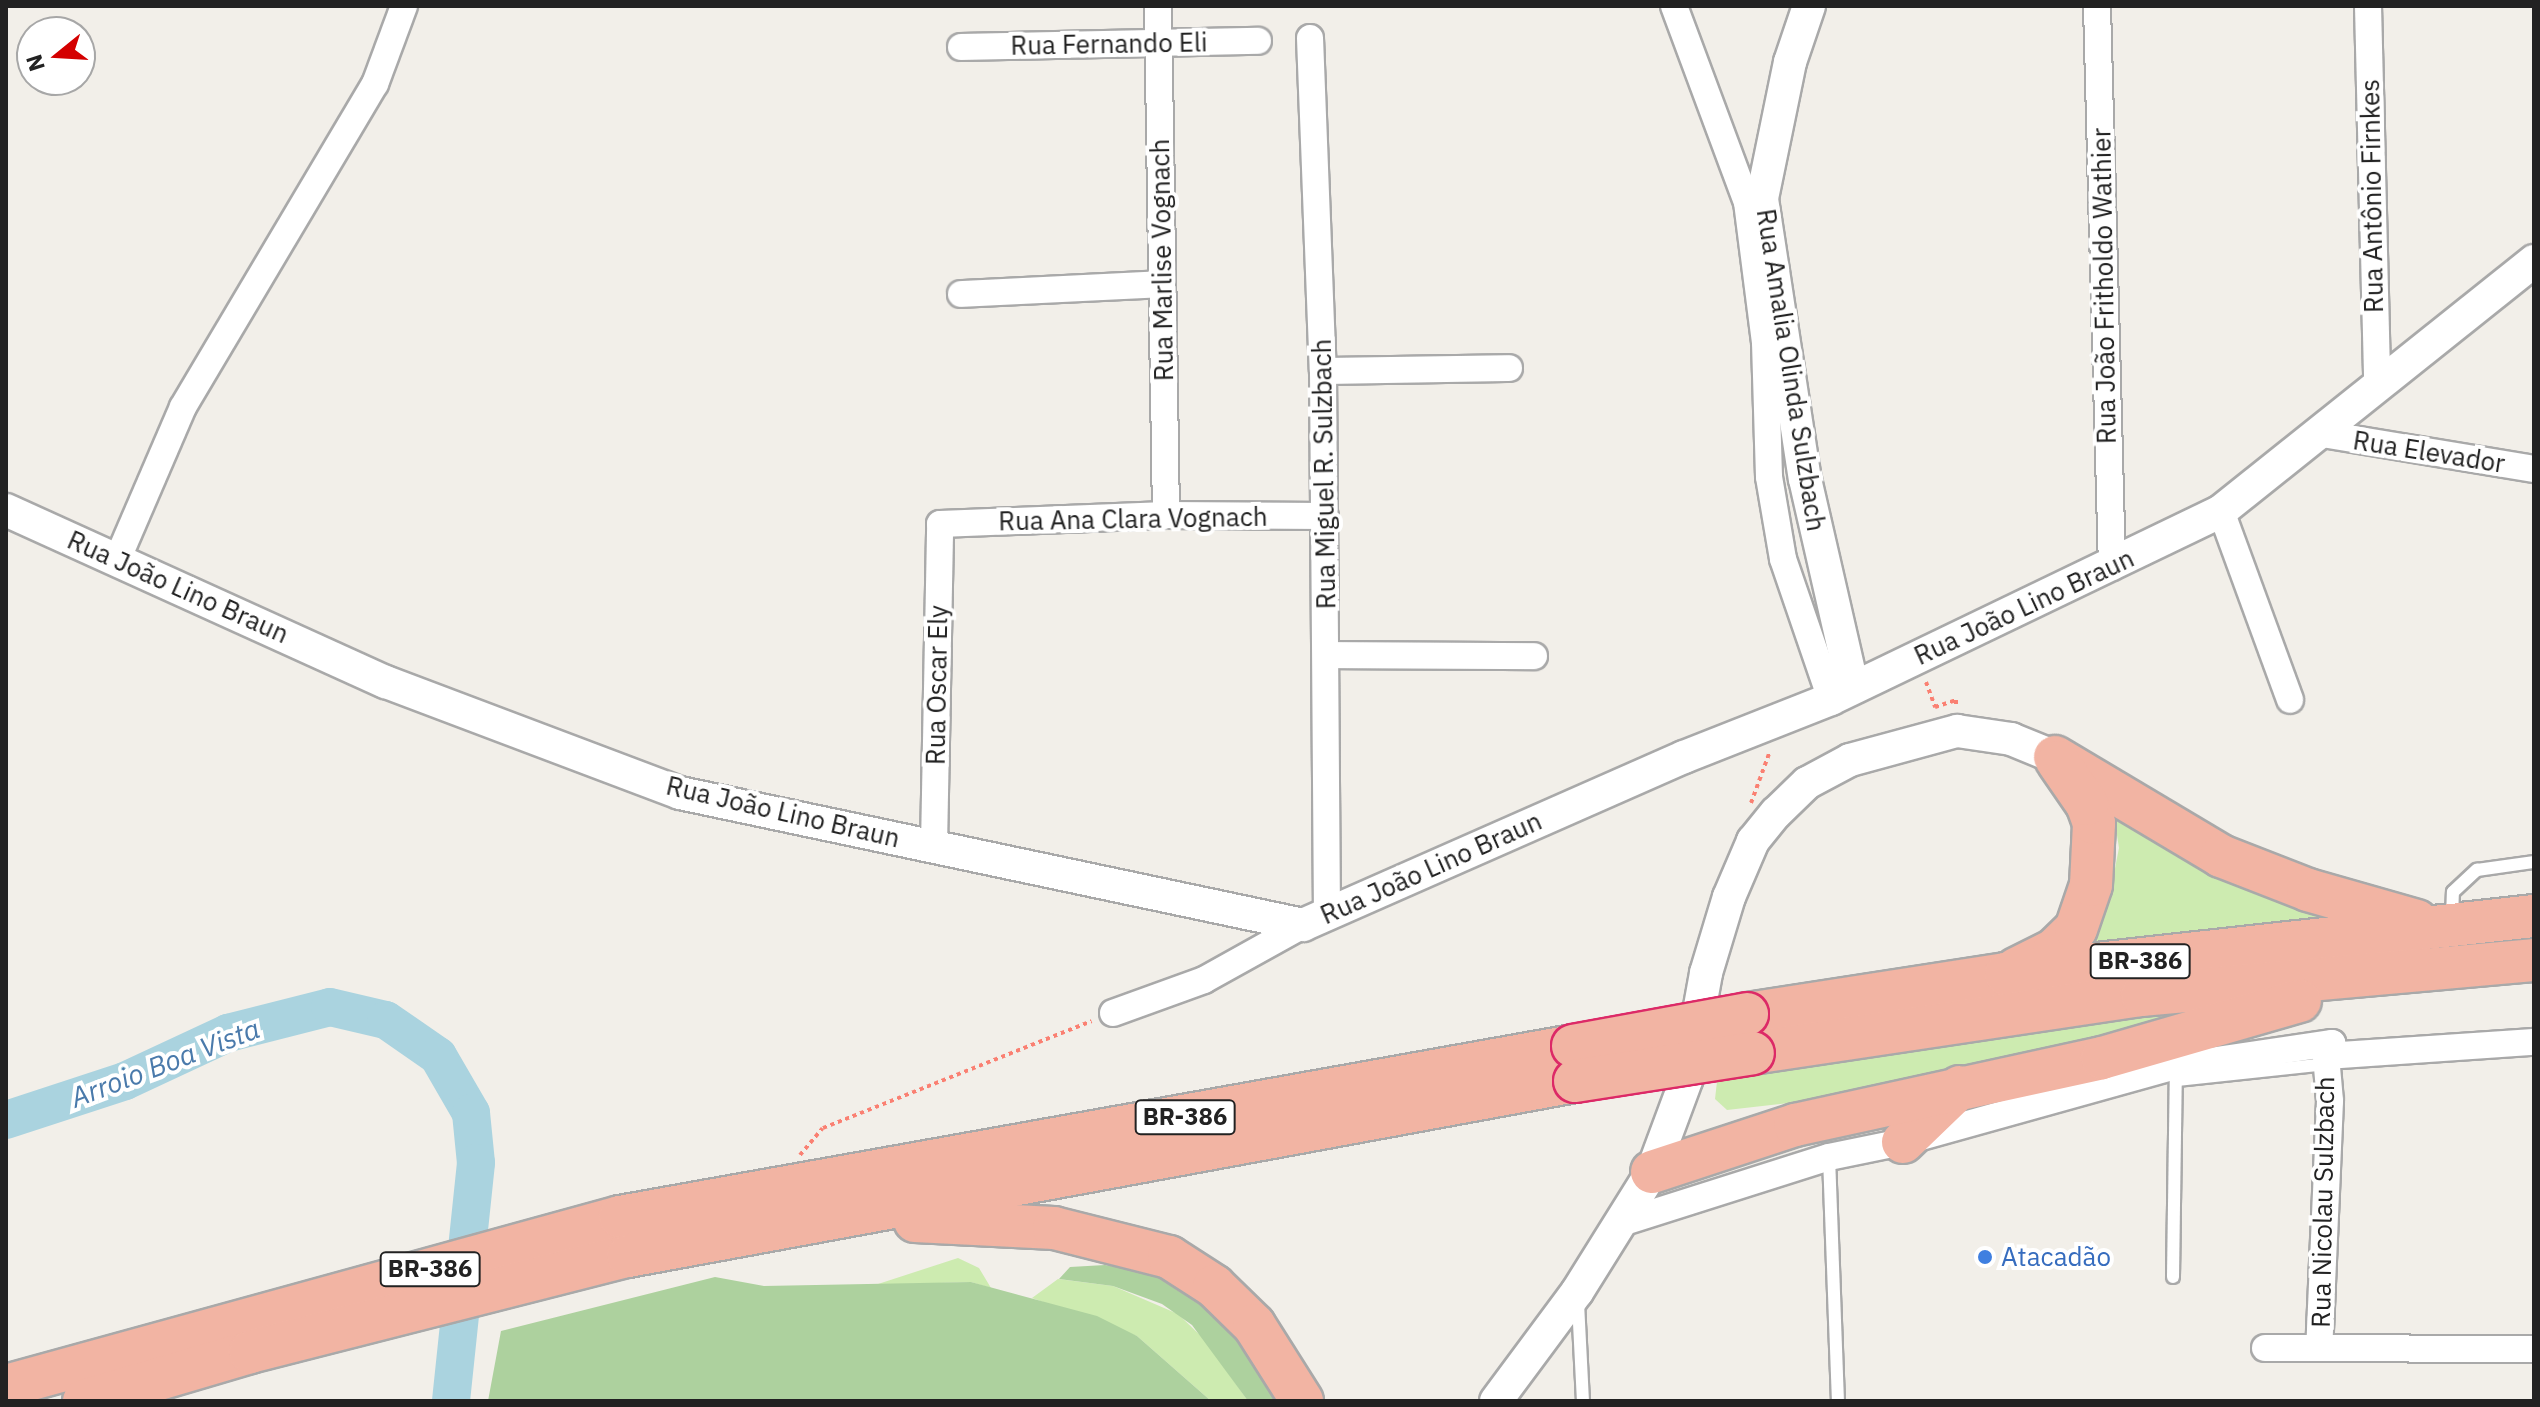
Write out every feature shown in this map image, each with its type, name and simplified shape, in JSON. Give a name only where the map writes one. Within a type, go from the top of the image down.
[{"type":"highway","points":[[2055,757],[2221,856],[2308,890],[2445,926]]},
{"type":"highway","points":[[2006,974],[2054,950],[2076,929],[2091,885],[2094,823],[2087,804],[2055,757]]},
{"type":"highway","name":"BR-386","points":[[6,1386],[245,1336],[624,1236],[796,1183],[1574,1064],[1750,1033],[2006,974],[2534,916]]},
{"type":"highway","name":"BR-386","points":[[1750,1033],[2534,960]]},
{"type":"highway","points":[[1652,1172],[1795,1125],[1961,1086],[2102,1058],[2394,974]]},
{"type":"highway","name":"BR-386","points":[[624,1236],[842,1218],[1574,1064]]},
{"type":"highway","points":[[1903,1142],[1961,1086]]},
{"type":"highway","points":[[842,1218],[1054,1228],[1169,1257],[1214,1286],[1254,1325],[1302,1401]]},
{"type":"highway","name":"BR-386","points":[[84,1401],[245,1336]]},
{"type":"street","points":[[118,558],[183,407],[375,84],[404,6]]},
{"type":"street","name":"Rua Marlise Vognach","points":[[1158,6],[1166,515]]},
{"type":"street","points":[[1674,6],[1754,200]]},
{"type":"street","name":"Rua Amalia Olinda Sulzbach","points":[[1809,6],[1790,62],[1754,200],[1842,693]]},
{"type":"street","name":"Rua João Fritholdo Wathier","points":[[2097,6],[2112,567]]},
{"type":"street","name":"Rua Antônio Firnkes","points":[[2368,6],[2377,385]]},
{"type":"street","name":"Rua Miguel R. Sulzbach","points":[[1310,38],[1323,371],[1328,655],[1315,918]]},
{"type":"street","name":"Rua Fernando Eli","points":[[961,47],[1258,41]]},
{"type":"street","name":"Rua João Lino Braun","points":[[6,510],[118,558],[386,682],[680,793],[934,846],[1315,918],[1684,757],[1791,716],[2112,567],[2221,511],[2323,434],[2377,385],[2534,261]]},
{"type":"street","points":[[961,294],[1162,284]]},
{"type":"street","points":[[1323,371],[1509,368]]},
{"type":"street","name":"Rua Elevador","points":[[2323,434],[2534,469]]},
{"type":"street","points":[[2221,511],[2290,700]]},
{"type":"street","name":"Rua Ana Clara Vognach","points":[[940,524],[1166,515],[1325,516]]},
{"type":"street","name":"Rua Oscar Ely","points":[[934,846],[940,524]]},
{"type":"street","points":[[1328,655],[1534,656]]},
{"type":"street","points":[[1496,1401],[1577,1292],[1624,1222],[1652,1172],[1687,1078],[1706,973],[1729,897],[1753,841],[1807,783],[1889,747],[1957,731],[2011,739],[2055,757]]},
{"type":"street","points":[[1113,1013],[1204,980],[1315,918]]},
{"type":"street","points":[[1624,1222],[1829,1157],[1903,1142],[2177,1073],[2320,1054],[2534,1042]]},
{"type":"street","name":"Rua Nicolau Sulzbach","points":[[2319,1348],[2330,1101],[2320,1054]]},
{"type":"street","points":[[2265,1348],[2534,1349]]},
{"type":"lane","points":[[2445,926],[2453,892],[2477,870],[2534,862]]},
{"type":"lane","points":[[2173,1277],[2177,1073]]},
{"type":"lane","points":[[1829,1157],[1838,1401]]},
{"type":"lane","points":[[1577,1292],[1583,1401]]},
{"type":"path","points":[[1917,657],[1935,707],[1956,700]]},
{"type":"path","points":[[1753,841],[1751,795],[1791,716]]},
{"type":"path","points":[[796,1183],[801,1148],[823,1128],[1113,1013]]},
{"type":"green space","points":[[2114,816],[2376,927],[2051,958],[2112,883],[2119,848]]},
{"type":"green space","points":[[2231,999],[2044,1052],[1789,1103],[1727,1110],[1715,1099],[1718,1073]]},
{"type":"green space","points":[[958,1258],[979,1268],[991,1288],[971,1282],[875,1285]]},
{"type":"green space","points":[[1105,1265],[1172,1277],[1209,1292],[1285,1401],[1248,1401],[1192,1325],[1162,1304],[1113,1286],[1059,1279],[1070,1267]]},
{"type":"green space","points":[[715,1277],[764,1286],[971,1282],[1097,1316],[1137,1336],[1211,1401],[488,1401],[501,1331]]},
{"type":"green space","points":[[1058,1279],[1113,1286],[1178,1314],[1204,1339],[1248,1401],[1211,1401],[1137,1336],[1032,1298]]},
{"type":"waterway","name":"Arroio Boa Vista","points":[[6,1120],[125,1081],[228,1033],[330,1007],[386,1020],[438,1056],[471,1113],[476,1163],[451,1401]]},
{"type":"place","name":"Atacadão","points":[[1985,1257]]}]
